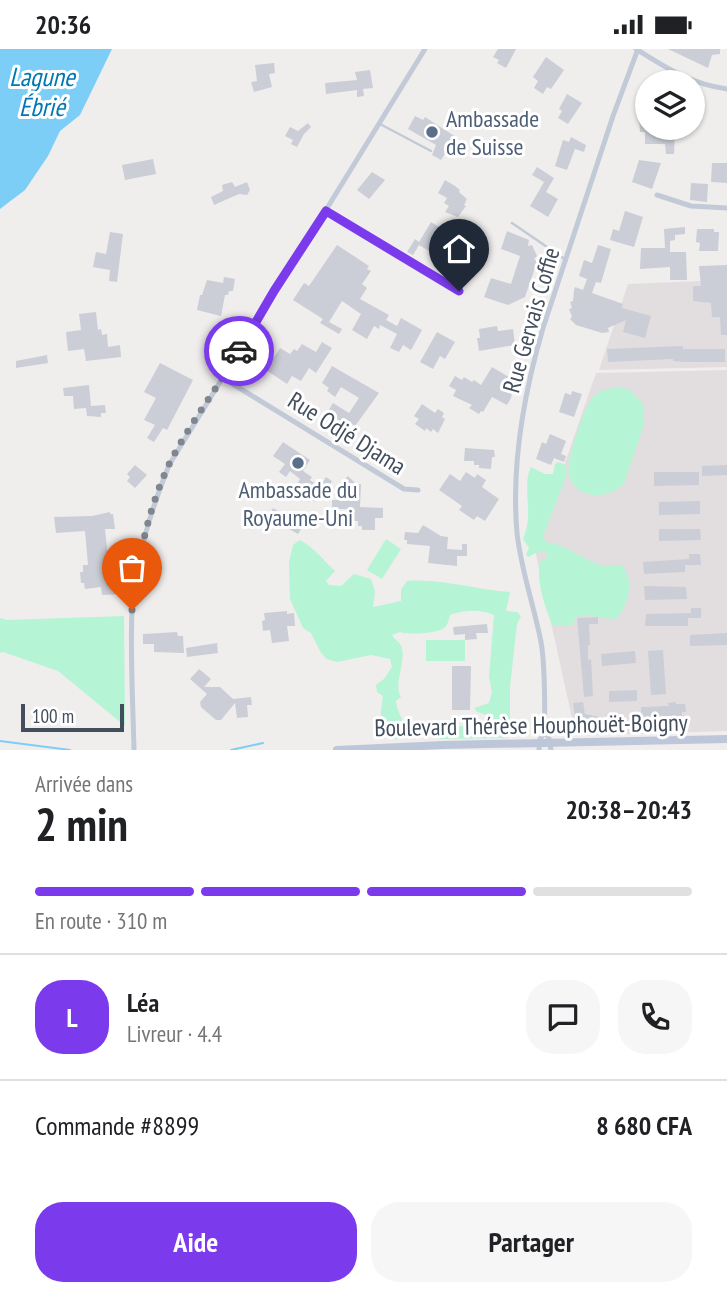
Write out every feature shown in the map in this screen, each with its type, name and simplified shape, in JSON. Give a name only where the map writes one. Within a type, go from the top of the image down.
[{"type":"main road","name":"Boulevard Thérèse Houphouët-Boigny","points":[[337,750],[551,747],[727,739]]},
{"type":"street","points":[[134,750],[132,610],[136,575],[146,533],[169,464],[425,49]]},
{"type":"street","points":[[637,49],[683,78],[727,89]]},
{"type":"street","name":"Rue Gervais Coffie","points":[[545,733],[542,653],[519,547],[519,445],[527,391],[543,328],[637,49]]},
{"type":"street","points":[[657,195],[704,208],[727,208]]},
{"type":"street","points":[[326,211],[459,291]]},
{"type":"street","name":"Rue Odjé Djama","points":[[223,378],[404,489],[418,490]]},
{"type":"street","points":[[539,747],[545,733]]},
{"type":"street","points":[[545,733],[551,747]]},
{"type":"lane","points":[[380,124],[430,151]]},
{"type":"lane","points":[[512,223],[566,260]]},
{"type":"shaded area","points":[[727,280],[727,367],[599,370],[628,284]]},
{"type":"shaded area","points":[[727,370],[727,731],[576,736],[535,550],[596,373]]},
{"type":"green space","points":[[621,387],[630,390],[644,405],[644,425],[624,483],[610,493],[584,493],[572,481],[569,472],[577,432],[595,395],[607,389]]},
{"type":"green space","points":[[558,462],[566,465],[567,474],[543,537],[546,542],[562,546],[597,564],[622,565],[628,579],[629,593],[616,619],[581,616],[576,617],[572,626],[553,626],[547,611],[539,567],[541,561],[548,557],[546,552],[540,551],[528,557],[526,554],[529,548],[523,539],[528,519],[527,483],[531,467],[545,474],[553,474]]},
{"type":"green space","points":[[386,539],[401,549],[382,579],[367,570]]},
{"type":"green space","points":[[300,540],[315,550],[335,571],[326,581],[329,585],[341,586],[354,574],[371,579],[375,592],[373,607],[401,601],[401,590],[407,581],[433,581],[510,592],[506,611],[517,612],[521,616],[517,624],[510,687],[510,732],[507,738],[439,739],[441,730],[489,721],[487,715],[474,708],[489,703],[492,692],[489,677],[494,615],[478,611],[450,615],[446,626],[438,631],[417,634],[400,632],[392,635],[400,644],[403,656],[398,685],[401,697],[396,701],[404,730],[398,739],[386,734],[381,723],[383,696],[377,692],[376,685],[392,667],[390,659],[371,655],[337,662],[327,659],[321,653],[311,633],[303,628],[290,599],[289,562],[293,545]]},
{"type":"green space","points":[[124,616],[125,726],[58,671],[0,653],[0,618],[7,620]]},
{"type":"green space","points":[[426,640],[465,640],[465,661],[426,661]]},
{"type":"water","name":"Lagune Ébrié","points":[[0,49],[112,49],[80,115],[60,131],[48,156],[25,190],[0,209]]},
{"type":"building","points":[[498,49],[516,49],[506,68],[493,57]]},
{"type":"building","points":[[668,49],[720,49],[720,54],[712,55],[708,68]]},
{"type":"building","points":[[546,57],[564,70],[551,89],[547,87],[543,94],[534,88],[538,81],[533,77]]},
{"type":"building","points":[[274,63],[275,73],[269,74],[272,87],[254,92],[251,82],[257,81],[255,65]]},
{"type":"building","points":[[370,70],[373,88],[363,89],[364,96],[357,97],[357,90],[326,94],[325,83],[357,80],[355,72]]},
{"type":"building","points":[[567,94],[582,103],[568,124],[558,118],[562,111],[559,109]]},
{"type":"building","points":[[415,116],[423,120],[425,117],[456,137],[441,160],[432,155],[436,145],[408,129]]},
{"type":"building","points":[[308,123],[311,127],[297,147],[291,144],[293,140],[285,136],[290,127],[298,131]]},
{"type":"building","points":[[571,137],[586,145],[584,152],[575,149],[567,170],[555,166],[563,140],[569,142]]},
{"type":"building","points":[[645,140],[675,140],[674,154],[666,154],[665,144],[645,144]]},
{"type":"building","points":[[153,159],[156,174],[125,180],[122,165]]},
{"type":"building","points":[[639,160],[661,163],[652,189],[632,182]]},
{"type":"building","points":[[712,163],[727,163],[727,183],[711,182]]},
{"type":"building","points":[[537,167],[554,178],[546,192],[558,199],[548,217],[530,206],[544,182],[532,175]]},
{"type":"building","points":[[372,172],[385,180],[369,199],[357,190]]},
{"type":"building","points":[[445,180],[460,190],[467,199],[464,205],[466,206],[458,217],[445,212],[449,206],[444,203],[447,198],[438,193]]},
{"type":"building","points":[[232,182],[235,187],[247,182],[250,190],[247,195],[239,194],[214,205],[211,197],[223,191],[222,185]]},
{"type":"building","points":[[691,183],[708,184],[707,202],[690,200]]},
{"type":"building","points":[[625,211],[643,217],[634,247],[610,240],[613,229],[619,231]]},
{"type":"building","points":[[431,222],[455,237],[442,259],[419,245],[413,255],[407,252],[415,239],[419,242]]},
{"type":"building","points":[[685,227],[685,234],[675,235],[675,240],[670,241],[670,252],[686,252],[687,280],[670,280],[670,267],[640,269],[641,248],[665,248],[664,229]]},
{"type":"building","points":[[697,229],[714,229],[714,232],[719,232],[718,251],[699,251],[700,243],[696,242]]},
{"type":"building","points":[[507,231],[529,240],[528,246],[532,245],[537,256],[525,297],[508,305],[484,297],[491,278],[511,284],[520,256],[501,249]]},
{"type":"building","points":[[110,232],[123,234],[117,282],[109,281],[110,270],[93,267],[96,252],[106,254]]},
{"type":"building","points":[[337,245],[369,266],[367,269],[371,271],[362,284],[367,288],[360,299],[389,315],[386,320],[397,326],[401,318],[422,330],[411,350],[403,345],[399,352],[390,348],[397,334],[380,325],[379,329],[374,326],[367,339],[352,330],[361,314],[342,301],[329,322],[342,329],[339,334],[320,323],[323,319],[293,300],[304,283],[309,286]]},
{"type":"building","points":[[598,245],[611,249],[601,283],[596,282],[592,293],[623,304],[622,308],[651,316],[645,338],[623,332],[626,320],[608,328],[609,332],[602,333],[576,325],[570,319],[570,302],[573,301],[575,287],[583,290],[587,279],[579,276],[584,260],[592,263]]},
{"type":"building","points":[[727,265],[727,335],[721,335],[720,317],[712,317],[711,303],[693,301],[693,286],[701,286],[699,266]]},
{"type":"building","points":[[224,277],[235,279],[233,291],[225,295],[221,316],[197,310],[207,280],[223,283]]},
{"type":"building","points":[[96,312],[98,330],[101,329],[102,335],[107,334],[108,347],[120,345],[121,357],[86,361],[84,349],[68,351],[66,332],[81,330],[79,314]]},
{"type":"building","points":[[497,326],[498,331],[513,329],[515,345],[479,351],[479,329]]},
{"type":"building","points":[[437,332],[455,342],[445,359],[440,356],[433,369],[420,362]]},
{"type":"building","points":[[322,342],[332,348],[316,373],[309,368],[301,381],[292,376],[287,384],[266,370],[280,348],[290,354],[294,349],[297,351],[302,344],[316,352]]},
{"type":"building","points":[[683,346],[683,349],[725,349],[725,362],[684,362],[673,359],[608,362],[607,349]]},
{"type":"building","points":[[47,355],[48,363],[16,368],[16,361]]},
{"type":"building","points":[[160,363],[193,380],[167,430],[163,428],[154,442],[147,438],[155,425],[144,420],[156,398],[144,392]]},
{"type":"building","points":[[332,366],[379,393],[355,426],[343,418],[341,422],[327,413],[333,403],[349,413],[359,398],[341,387],[335,397],[327,391],[329,388],[322,383]]},
{"type":"building","points":[[492,367],[514,380],[511,398],[507,405],[492,397],[479,414],[469,408],[472,405],[453,396],[456,390],[449,386],[455,376],[462,380],[464,377],[472,382],[474,380],[481,385]]},
{"type":"building","points":[[89,385],[91,406],[105,405],[106,413],[101,413],[101,417],[87,416],[86,408],[74,409],[73,396],[64,396],[63,388]]},
{"type":"building","points":[[572,391],[582,394],[574,417],[559,412],[565,393],[571,395]]},
{"type":"building","points":[[422,404],[435,413],[438,409],[444,413],[442,417],[445,419],[438,433],[433,429],[431,432],[426,428],[425,431],[415,424],[419,419],[414,416]]},
{"type":"building","points":[[550,434],[566,441],[561,454],[566,456],[564,462],[554,458],[551,465],[536,459],[542,442],[546,444]]},
{"type":"building","points":[[283,442],[310,460],[303,471],[312,477],[310,480],[320,487],[326,477],[332,481],[322,498],[319,496],[315,502],[311,499],[309,502],[294,489],[300,479],[290,471],[286,477],[279,472],[285,464],[273,456]]},
{"type":"building","points":[[465,448],[494,450],[491,469],[479,468],[479,465],[474,465],[474,461],[464,461]]},
{"type":"building","points":[[135,465],[147,475],[135,488],[127,481],[130,477],[127,474]]},
{"type":"building","points":[[727,465],[727,475],[702,476],[702,466]]},
{"type":"building","points":[[466,472],[475,478],[477,474],[486,480],[482,487],[499,499],[485,521],[477,516],[474,520],[459,510],[462,506],[439,490],[450,474],[460,481]]},
{"type":"building","points":[[654,472],[699,472],[699,485],[654,486]]},
{"type":"building","points":[[348,476],[356,484],[361,484],[360,507],[383,508],[383,518],[375,518],[375,530],[362,530],[358,521],[348,521],[348,509],[332,509],[332,500],[353,500],[353,492],[343,482]]},
{"type":"building","points":[[700,501],[700,514],[659,515],[659,502]]},
{"type":"building","points":[[273,508],[303,526],[298,534],[268,517]]},
{"type":"building","points":[[110,512],[113,514],[115,529],[105,529],[111,586],[121,584],[122,594],[102,595],[101,587],[85,589],[84,583],[81,583],[80,572],[83,572],[83,565],[88,565],[85,531],[56,533],[54,517],[92,516]]},
{"type":"building","points":[[423,525],[441,536],[448,537],[447,549],[462,550],[462,544],[467,544],[467,556],[457,556],[457,566],[428,563],[430,546],[407,544],[407,540],[404,540],[405,532],[418,533]]},
{"type":"building","points":[[659,529],[700,529],[701,540],[659,541]]},
{"type":"building","points":[[689,554],[700,554],[701,565],[685,565],[685,572],[644,574],[643,562],[689,559]]},
{"type":"building","points":[[644,586],[686,587],[687,599],[645,600]]},
{"type":"building","points":[[691,608],[701,608],[701,618],[688,618],[688,626],[645,626],[646,614],[691,613]]},
{"type":"building","points":[[287,611],[287,614],[294,613],[295,626],[287,626],[289,641],[272,643],[270,630],[263,631],[264,613]]},
{"type":"building","points":[[598,617],[598,624],[589,624],[588,660],[591,659],[593,696],[584,697],[577,618]]},
{"type":"building","points":[[487,624],[488,633],[476,633],[477,639],[465,640],[465,634],[454,635],[453,627]]},
{"type":"building","points":[[177,632],[178,636],[183,636],[184,653],[154,652],[154,644],[143,644],[143,634]]},
{"type":"building","points":[[727,633],[727,645],[690,646],[690,635]]},
{"type":"building","points":[[217,643],[218,653],[187,657],[186,648]]},
{"type":"building","points":[[663,650],[666,694],[651,695],[648,651]]},
{"type":"building","points":[[635,651],[636,663],[602,666],[601,654]]},
{"type":"building","points":[[452,666],[471,666],[470,710],[452,710]]},
{"type":"building","points":[[199,669],[211,679],[204,687],[220,687],[233,699],[251,697],[252,705],[247,705],[248,717],[237,718],[235,703],[221,720],[216,720],[201,707],[200,702],[207,694],[190,679]]},
{"type":"building","points":[[637,690],[637,701],[609,702],[609,691]]},
{"type":"building","points":[[583,702],[585,714],[610,719],[608,727],[589,723],[589,719],[576,722],[573,703]]},
{"type":"building","points":[[668,703],[685,704],[686,712],[682,712],[682,716],[674,717],[675,721],[669,721],[668,716],[654,716],[654,721],[641,725],[641,707],[669,706]]},
{"type":"waterway","points":[[0,741],[70,750]]},
{"type":"waterway","points":[[231,750],[263,743]]},
{"type":"way so far","points":[[132,610],[136,575],[146,533],[169,464],[239,351]]},
{"type":"place","name":"Ambassade de Suisse","points":[[432,132]]},
{"type":"place","name":"Ambassade du Royaume-Uni","points":[[298,463]]},
{"type":"route","points":[[239,351],[326,211],[459,291]]}]
